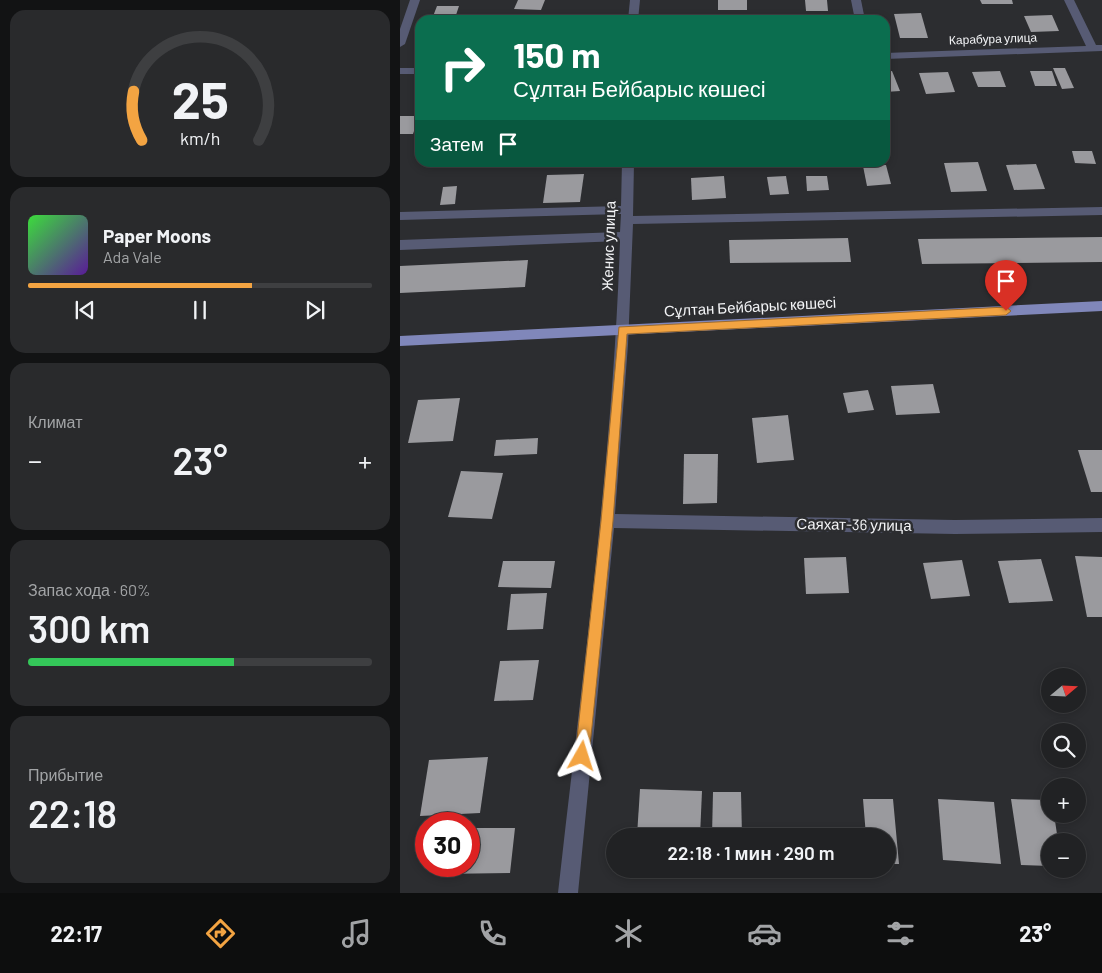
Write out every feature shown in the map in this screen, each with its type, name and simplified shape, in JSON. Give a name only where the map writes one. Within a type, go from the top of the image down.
[{"type":"main road","name":"Сұлтан Бейбарыс көшесі","points":[[400,340],[1102,306]]},
{"type":"street","points":[[400,44],[415,0]]},
{"type":"street","points":[[633,15],[634,0]]},
{"type":"street","points":[[856,0],[859,15]]},
{"type":"street","points":[[1069,0],[1097,48]]},
{"type":"street","name":"Карабура улица","points":[[890,56],[1097,48]]},
{"type":"street","points":[[400,71],[415,71]]},
{"type":"street","name":"Женис улица","points":[[568,893],[607,521],[622,330],[628,167]]},
{"type":"street","points":[[400,216],[1102,211]]},
{"type":"street","points":[[400,245],[626,236]]},
{"type":"street","name":"Саяхат-36 улица","points":[[607,521],[956,527],[1102,525]]},
{"type":"building","points":[[518,0],[545,0],[541,10],[514,9]]},
{"type":"building","points":[[718,0],[747,0],[747,10],[718,10]]},
{"type":"building","points":[[805,0],[827,0],[828,11],[806,11]]},
{"type":"building","points":[[980,0],[1012,0],[1013,4],[982,4]]},
{"type":"building","points":[[437,6],[459,6],[456,15],[434,15]]},
{"type":"building","points":[[921,13],[928,38],[900,38],[894,14]]},
{"type":"building","points":[[1052,15],[1059,31],[1031,32],[1024,16]]},
{"type":"building","points":[[1053,68],[1065,68],[1074,88],[1062,89]]},
{"type":"building","points":[[890,71],[892,71],[900,91],[890,92]]},
{"type":"building","points":[[1000,71],[1006,87],[978,87],[972,72]]},
{"type":"building","points":[[1030,71],[1052,71],[1057,86],[1035,86]]},
{"type":"building","points":[[948,72],[955,92],[926,94],[919,73]]},
{"type":"building","points":[[400,116],[415,116],[413,134],[400,134]]},
{"type":"building","points":[[1072,151],[1092,151],[1096,164],[1075,163]]},
{"type":"building","points":[[978,162],[987,191],[951,192],[944,163]]},
{"type":"building","points":[[1036,164],[1045,189],[1014,190],[1006,165]]},
{"type":"building","points":[[863,167],[887,167],[891,184],[867,186]]},
{"type":"building","points":[[584,174],[580,202],[543,203],[547,175]]},
{"type":"building","points":[[724,176],[726,198],[692,200],[691,178]]},
{"type":"building","points":[[786,176],[789,194],[770,195],[767,177]]},
{"type":"building","points":[[806,176],[827,176],[829,190],[807,191]]},
{"type":"building","points":[[457,186],[455,204],[440,205],[443,187]]},
{"type":"building","points":[[1102,237],[1102,262],[922,264],[918,239]]},
{"type":"building","points":[[848,238],[851,262],[730,263],[729,240]]},
{"type":"building","points":[[528,260],[525,287],[400,293],[400,266]]},
{"type":"building","points":[[933,384],[940,413],[896,415],[891,386]]},
{"type":"building","points":[[868,390],[874,410],[848,413],[843,393]]},
{"type":"building","points":[[460,398],[453,441],[408,443],[418,400]]},
{"type":"building","points":[[788,415],[794,460],[757,463],[752,418]]},
{"type":"building","points":[[538,438],[537,454],[494,456],[496,440]]},
{"type":"building","points":[[1078,450],[1102,450],[1102,492],[1091,492]]},
{"type":"building","points":[[684,454],[718,454],[717,503],[683,504]]},
{"type":"building","points":[[461,471],[503,473],[492,519],[448,517]]},
{"type":"building","points":[[1075,556],[1102,557],[1102,617],[1087,617]]},
{"type":"building","points":[[846,557],[849,593],[806,594],[804,558]]},
{"type":"building","points":[[1041,559],[1053,601],[1009,603],[998,561]]},
{"type":"building","points":[[962,560],[970,596],[931,599],[923,563]]},
{"type":"building","points":[[503,561],[555,561],[551,588],[498,587]]},
{"type":"building","points":[[547,593],[543,629],[507,630],[511,594]]},
{"type":"building","points":[[539,660],[533,700],[494,701],[500,661]]},
{"type":"building","points":[[488,757],[480,813],[421,812],[429,760]]},
{"type":"building","points":[[640,789],[702,791],[700,828],[638,828]]},
{"type":"building","points":[[713,792],[741,792],[742,828],[712,828]]},
{"type":"building","points":[[863,799],[893,799],[896,828],[865,828]]},
{"type":"building","points":[[938,799],[994,802],[1001,864],[943,860]]},
{"type":"building","points":[[1011,799],[1041,800],[1041,823],[1055,823],[1057,833],[1041,833],[1041,866],[1021,865]]},
{"type":"building","points":[[480,828],[515,828],[510,873],[480,873]]},
{"type":"building","points":[[896,832],[899,864],[896,864]]},
{"type":"route","points":[[582,756],[607,521],[622,330],[1006,311]]}]
